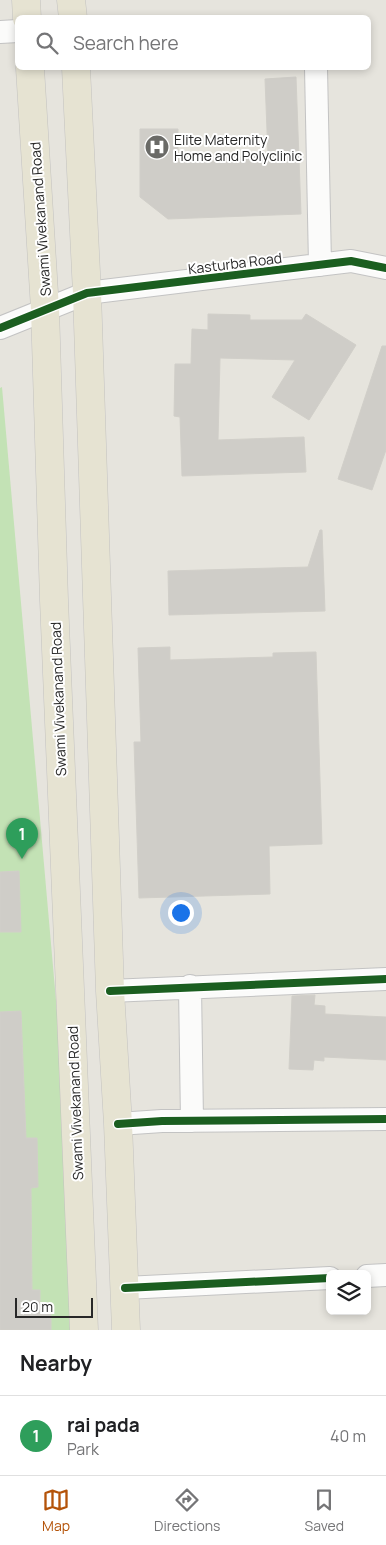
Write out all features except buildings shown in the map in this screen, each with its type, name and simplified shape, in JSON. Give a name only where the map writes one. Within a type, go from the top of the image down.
[{"type":"main road","points":[[26,0],[27,15]]},
{"type":"main road","points":[[71,0],[73,15]]},
{"type":"main road","name":"Swami Vivekanand Road","points":[[30,70],[45,310],[55,630],[84,1330]]},
{"type":"main road","points":[[76,70],[87,293],[110,991],[118,1124],[126,1330]]},
{"type":"street","points":[[0,32],[15,31]]},
{"type":"street","points":[[316,70],[320,265]]},
{"type":"street","name":"Kasturba Road","points":[[0,328],[87,293],[351,261],[386,268]]},
{"type":"street","points":[[110,991],[190,986],[386,979]]},
{"type":"street","points":[[190,986],[192,1121]]},
{"type":"street","points":[[118,1124],[192,1121],[386,1119]]},
{"type":"street","points":[[371,1276],[386,1276]]},
{"type":"street","points":[[125,1288],[326,1278]]},
{"type":"green space","points":[[2,387],[85,1330],[0,1330],[0,388]]},
{"type":"cycle path","points":[[0,328],[87,293],[351,261],[386,268]]},
{"type":"cycle path","points":[[110,991],[386,979]]},
{"type":"cycle path","points":[[118,1124],[162,1121],[386,1119]]},
{"type":"cycle path","points":[[125,1288],[326,1278]]},
{"type":"place","name":"Elite Maternity Home and Polyclinic","points":[[157,147]]},
{"type":"place","name":"rai pada","points":[[22,859]]}]
